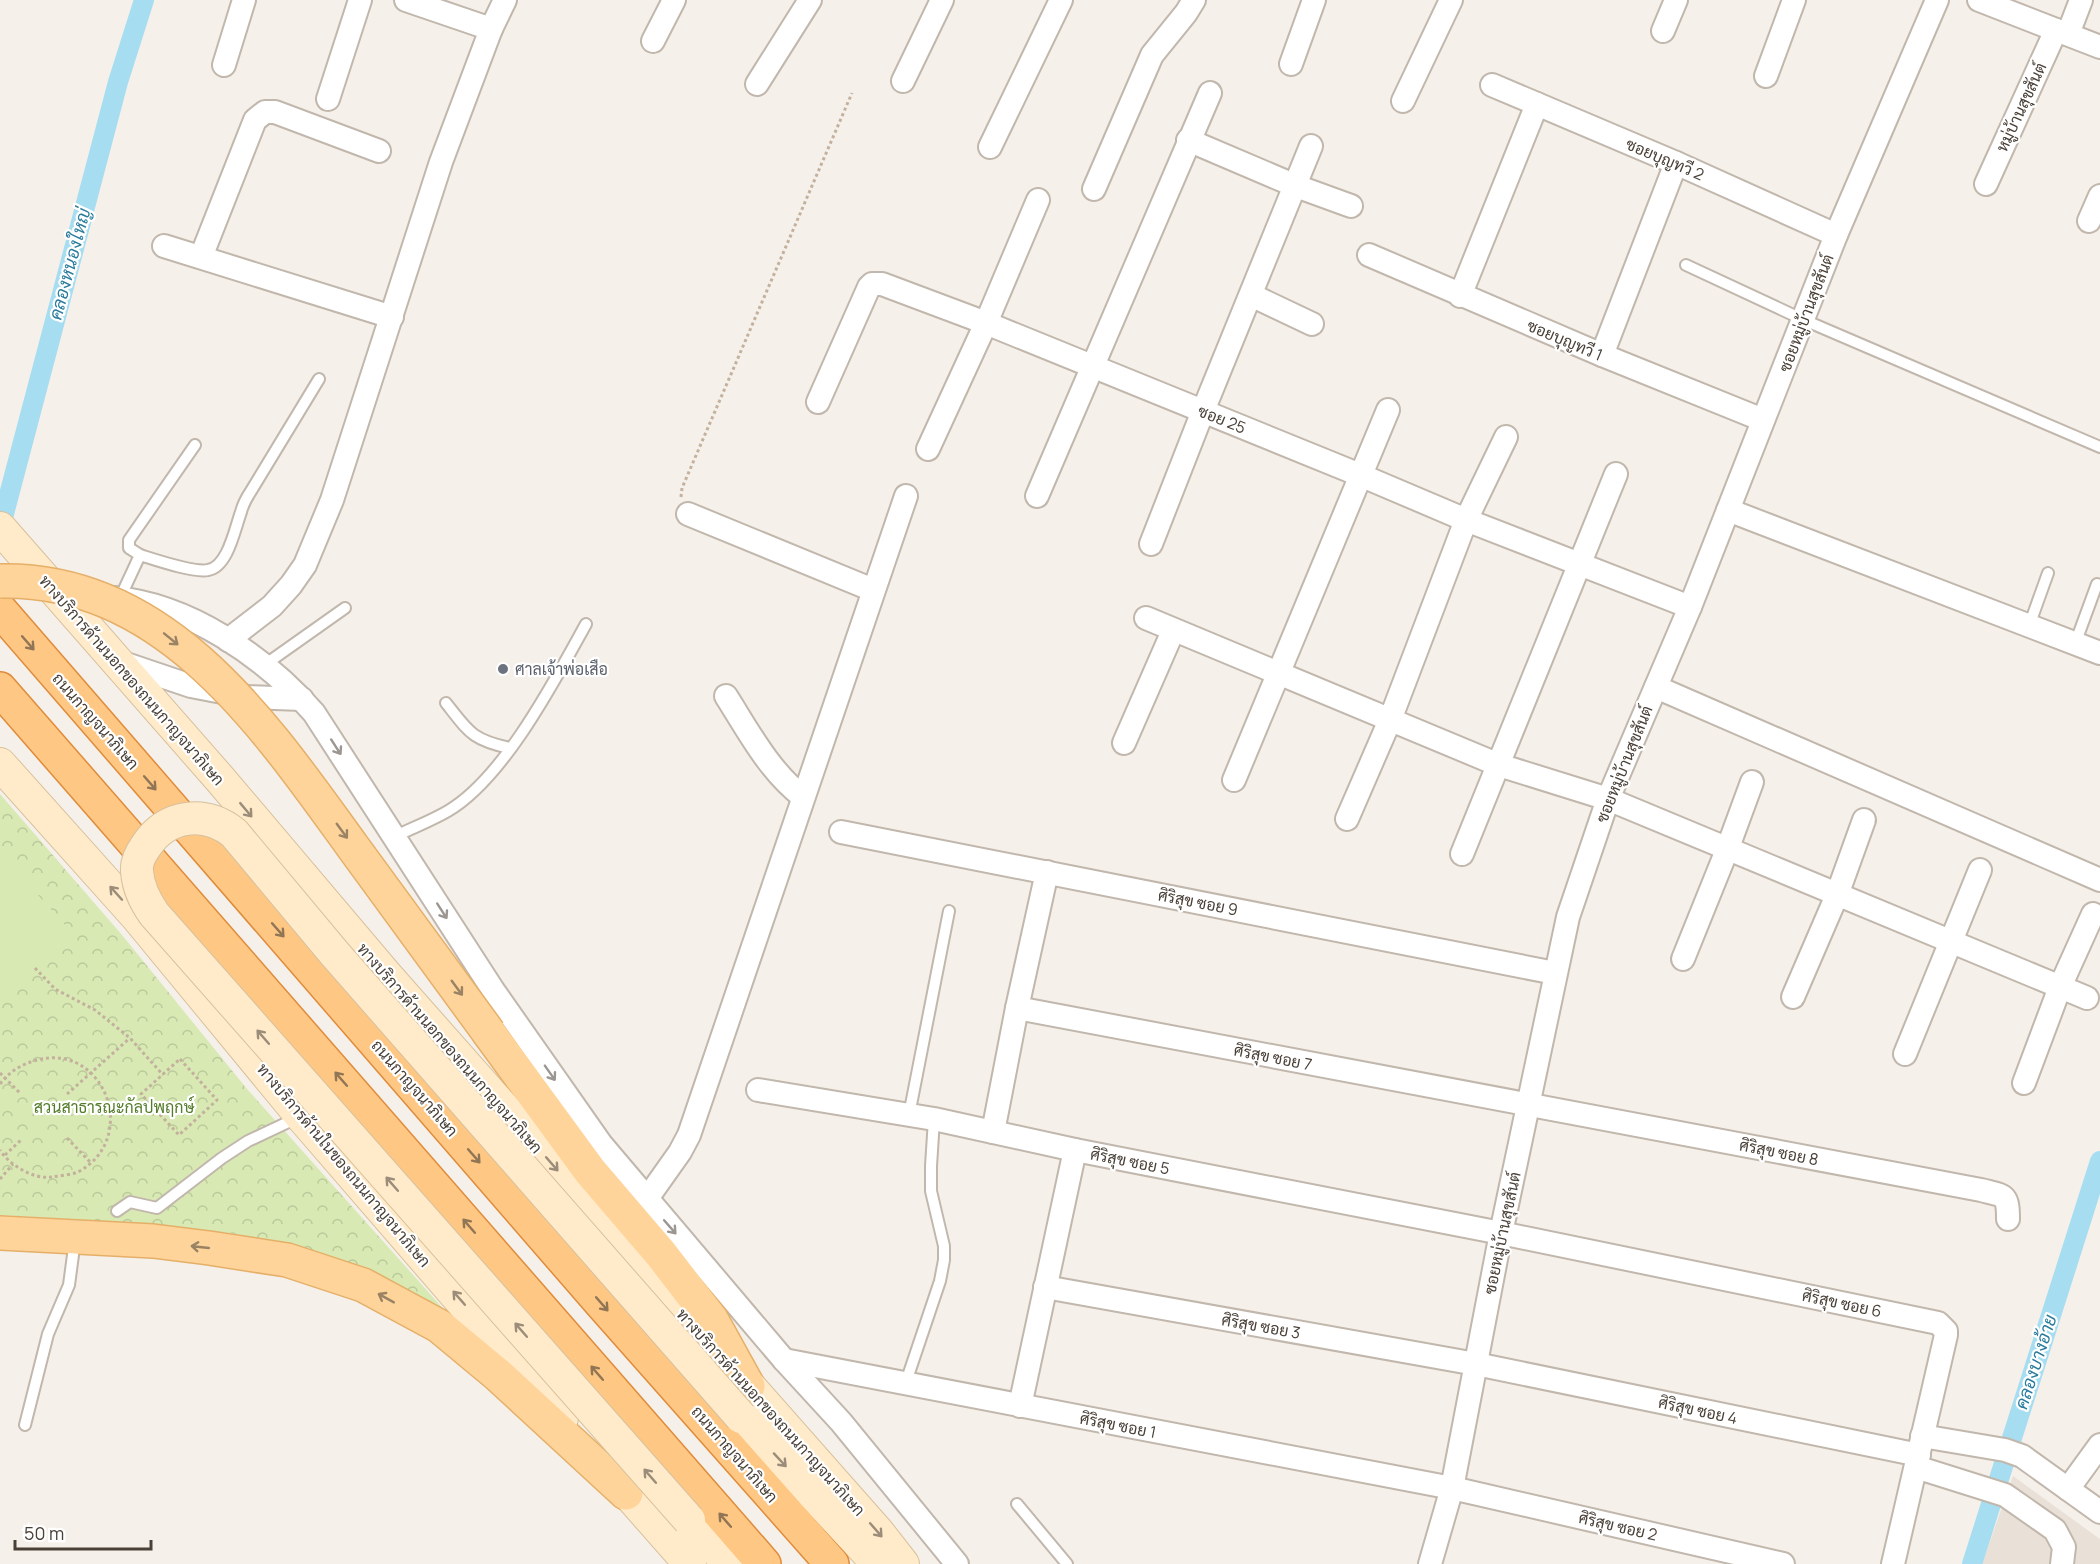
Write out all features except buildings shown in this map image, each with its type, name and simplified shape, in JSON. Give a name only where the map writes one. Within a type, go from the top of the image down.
[{"type":"highway","name":"ถนนกาญจนาภิเษก","points":[[0,610],[586,1285],[832,1564]]},
{"type":"highway","points":[[0,689],[764,1564]]},
{"type":"main road","name":"ทางบริการด้านนอกของถนนกาญจนาภิเษก","points":[[0,528],[220,778],[744,1401],[903,1564]]},
{"type":"main road","points":[[0,581],[57,585],[95,597],[127,611],[161,630],[206,667],[254,715],[293,764],[590,1171],[661,1254],[711,1319],[744,1401]]},
{"type":"main road","name":"ทางบริการด้านในของถนนกาญจนาภิเษก","points":[[0,764],[137,917],[301,1116],[690,1564]]},
{"type":"main road","points":[[729,1564],[154,914],[140,890],[137,869],[141,854],[152,836],[177,820],[193,817],[215,822],[234,834],[335,954],[744,1401],[878,1564]]},
{"type":"main road","points":[[0,1233],[198,1246],[287,1260],[363,1285],[439,1326],[498,1375],[626,1492]]},
{"type":"street","points":[[225,65],[243,0]]},
{"type":"street","points":[[328,99],[360,0]]},
{"type":"street","points":[[406,0],[491,29]]},
{"type":"street","points":[[228,640],[272,606],[305,565],[332,500],[441,162],[491,29],[505,0]]},
{"type":"street","points":[[653,41],[674,0]]},
{"type":"street","points":[[758,84],[810,0]]},
{"type":"street","points":[[903,81],[942,0]]},
{"type":"street","points":[[990,147],[1061,0]]},
{"type":"street","points":[[1094,189],[1152,54],[1194,0]]},
{"type":"street","points":[[1292,64],[1314,0]]},
{"type":"street","points":[[1403,101],[1451,0]]},
{"type":"street","points":[[1663,31],[1676,0]]},
{"type":"street","points":[[1766,76],[1794,0]]},
{"type":"street","name":"ซอยหมู่บ้านสุขสันต์","points":[[1430,1564],[1452,1488],[1501,1233],[1568,917],[1608,799],[1690,607],[1836,235],[1937,0]]},
{"type":"street","points":[[1979,0],[2100,48]]},
{"type":"street","name":"หมู่บ้านสุขสันต์","points":[[1986,184],[2062,32],[2081,0]]},
{"type":"street","name":"ซอยบุญทวี 2","points":[[1492,85],[1676,163],[1836,235]]},
{"type":"street","points":[[1037,496],[1210,93]]},
{"type":"street","points":[[1460,296],[1537,104]]},
{"type":"street","points":[[201,257],[255,120],[265,112],[275,112],[379,151]]},
{"type":"street","points":[[1188,140],[1296,186],[1351,206]]},
{"type":"street","points":[[1151,544],[1311,146]]},
{"type":"street","points":[[1602,355],[1676,163]]},
{"type":"street","points":[[2089,221],[2100,196]]},
{"type":"street","points":[[928,449],[986,323],[1038,200]]},
{"type":"street","points":[[164,246],[392,317]]},
{"type":"street","name":"ซอยบุญทวี 1","points":[[1369,255],[1460,296],[1763,420]]},
{"type":"street","name":"ซอย 25","points":[[818,402],[872,284],[882,284],[986,323],[1466,520],[1690,607]]},
{"type":"street","points":[[1251,295],[1312,324]]},
{"type":"street","points":[[1234,780],[1388,410]]},
{"type":"street","points":[[1347,819],[1390,720],[1466,520],[1506,437]]},
{"type":"street","points":[[1462,854],[1616,474]]},
{"type":"street","points":[[646,1200],[680,1152],[689,1135],[906,496]]},
{"type":"street","points":[[1728,510],[2100,653]]},
{"type":"street","points":[[688,514],[873,590]]},
{"type":"street","points":[[69,608],[82,597],[120,598],[151,604],[191,618],[228,640],[302,699],[319,720],[493,990],[601,1144],[646,1200],[784,1360],[842,1422],[957,1564]]},
{"type":"street","points":[[1146,618],[1499,765],[1608,799],[2087,998]]},
{"type":"street","points":[[1124,743],[1173,631]]},
{"type":"street","points":[[114,660],[191,686],[248,697],[302,699]]},
{"type":"street","points":[[1656,687],[2100,880]]},
{"type":"street","points":[[726,696],[780,777],[803,797]]},
{"type":"street","points":[[1683,959],[1752,782]]},
{"type":"street","points":[[1793,998],[1837,895],[1864,820]]},
{"type":"street","name":"ศิริสุข ซอย 9","points":[[841,832],[1556,973]]},
{"type":"street","points":[[1905,1054],[1949,941],[1980,870]]},
{"type":"street","points":[[993,1132],[1047,872]]},
{"type":"street","points":[[2024,1083],[2060,987],[2093,914]]},
{"type":"street","name":"ศิริสุข ซอย 7","points":[[1017,1008],[1529,1105]]},
{"type":"street","name":"ศิริสุข ซอย 5","points":[[758,1090],[934,1119],[1075,1150],[1501,1233]]},
{"type":"street","name":"ศิริสุข ซอย 8","points":[[1529,1105],[2000,1194],[2008,1203],[2008,1219]]},
{"type":"street","points":[[1020,1406],[1075,1150]]},
{"type":"street","name":"ศิริสุข ซอย 6","points":[[1501,1233],[1938,1323],[1946,1331],[1946,1335],[1893,1564]]},
{"type":"street","name":"ศิริสุข ซอย 3","points":[[1045,1287],[1476,1364]]},
{"type":"street","name":"ศิริสุข ซอย 1","points":[[784,1360],[1452,1488]]},
{"type":"street","name":"ศิริสุข ซอย 4","points":[[1476,1364],[1919,1453]]},
{"type":"street","points":[[1919,1453],[1979,1445],[2022,1455],[2100,1512]]},
{"type":"street","points":[[2068,1489],[2100,1445]]},
{"type":"street","points":[[1919,1453],[1957,1480],[2005,1495],[2055,1530],[2064,1547],[2062,1564]]},
{"type":"street","name":"ศิริสุข ซอย 2","points":[[1452,1488],[1783,1564]]},
{"type":"lane","points":[[1686,265],[1804,320],[2100,447]]},
{"type":"lane","points":[[195,445],[129,540],[129,548],[140,555],[195,570],[208,571],[216,568],[228,552],[242,509],[251,490],[320,379]]},
{"type":"lane","points":[[120,598],[140,555]]},
{"type":"lane","points":[[2029,626],[2048,573]]},
{"type":"lane","points":[[2075,644],[2097,584]]},
{"type":"lane","points":[[263,666],[345,608]]},
{"type":"lane","points":[[394,837],[448,811],[466,798],[489,775],[545,697],[586,624]]},
{"type":"lane","points":[[446,703],[468,731],[479,740],[510,748]]},
{"type":"lane","points":[[909,1115],[949,911]]},
{"type":"lane","points":[[117,1211],[130,1202],[157,1208],[248,1141],[301,1116]]},
{"type":"lane","points":[[906,1382],[940,1281],[944,1260],[944,1246],[931,1191],[934,1119]]},
{"type":"lane","points":[[25,1425],[48,1334],[69,1285],[76,1237]]},
{"type":"lane","points":[[1017,1504],[1067,1564]]},
{"type":"path","points":[[688,514],[680,505],[682,488],[852,93]]},
{"type":"path","points":[[35,968],[55,988],[95,1010],[130,1038],[163,1075]]},
{"type":"path","points":[[67,1094],[130,1038]]},
{"type":"path","points":[[0,1084],[21,1064],[50,1056],[72,1060],[91,1073],[107,1094],[111,1110],[108,1137],[99,1155],[77,1172],[47,1178],[19,1170],[0,1150]]},
{"type":"path","points":[[180,1059],[218,1100],[179,1135],[141,1094],[163,1075],[180,1059]]},
{"type":"path","points":[[0,1073],[21,1094]]},
{"type":"path","points":[[68,1138],[90,1162]]},
{"type":"path","points":[[4,1156],[21,1140]]},
{"type":"path","points":[[0,1179],[13,1164]]},
{"type":"shaded area","points":[[2013,1476],[2100,1539],[2100,1564],[1982,1564]]},
{"type":"green space","name":"สวนสาธารณะกัลปพฤกษ์","points":[[0,794],[122,935],[247,1089],[448,1314],[294,1249],[236,1234],[154,1224],[0,1215]]},
{"type":"green space","points":[[0,860],[11,865],[74,935],[0,999]]},
{"type":"waterway","name":"คลองหนองใหญ่","points":[[0,529],[118,82],[144,0]]},
{"type":"waterway","name":"คลองบางอ้าย","points":[[1972,1564],[2100,1161]]},
{"type":"place","name":"ศาลเจ้าพ่อเสือ","points":[[503,669]]}]
